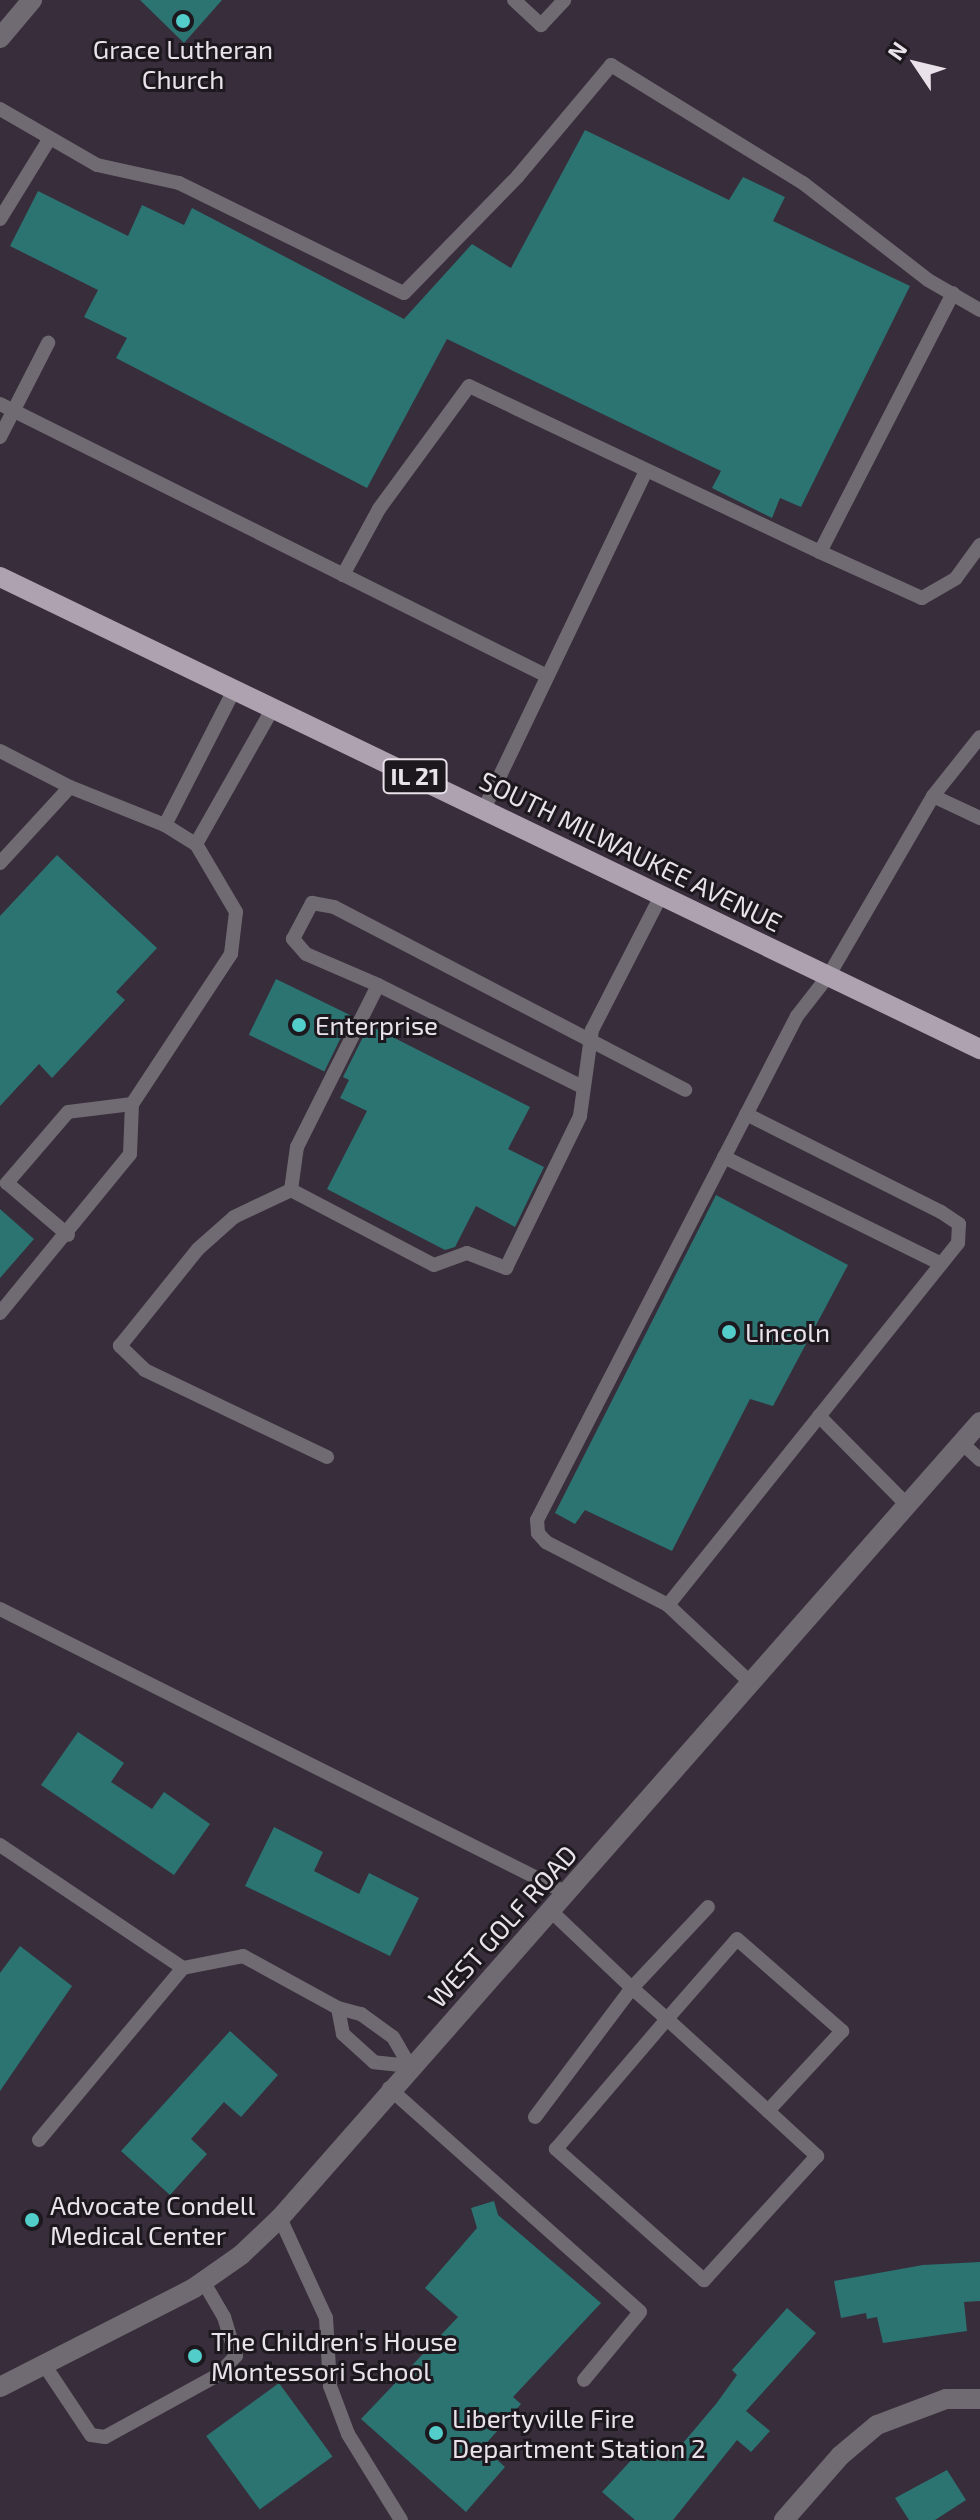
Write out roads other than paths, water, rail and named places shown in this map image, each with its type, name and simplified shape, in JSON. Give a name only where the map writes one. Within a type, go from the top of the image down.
[{"type":"main road","name":"SOUTH MILWAUKEE AVENUE","points":[[0,577],[980,1049]]},
{"type":"street","points":[[0,38],[31,0]]},
{"type":"street","name":"WEST GOLF ROAD","points":[[0,2387],[203,2281],[280,2218],[389,2088],[567,1893],[980,1422]]},
{"type":"street","points":[[784,2520],[840,2456],[877,2425],[946,2399],[980,2399]]},
{"type":"lane","points":[[514,0],[541,25],[564,0]]},
{"type":"lane","points":[[0,109],[97,165],[179,183],[404,293],[518,176],[611,65],[803,183],[928,280],[980,310]]},
{"type":"lane","points":[[0,219],[50,138]]},
{"type":"lane","points":[[820,552],[953,293]]},
{"type":"lane","points":[[0,437],[6,407],[48,343]]},
{"type":"lane","points":[[343,575],[379,509],[469,386],[645,473],[922,598],[956,578],[980,545]]},
{"type":"lane","points":[[6,407],[547,676]]},
{"type":"lane","points":[[484,809],[645,473]]},
{"type":"lane","points":[[165,825],[234,690]]},
{"type":"lane","points":[[196,844],[273,708]]},
{"type":"lane","points":[[752,1684],[668,1605],[538,1533],[537,1520],[797,1016],[829,975],[933,796],[980,737]]},
{"type":"lane","points":[[0,751],[70,787],[165,825],[196,844],[236,912],[231,954],[132,1104],[130,1154],[68,1235],[0,1313]]},
{"type":"lane","points":[[0,863],[70,787]]},
{"type":"lane","points":[[933,796],[980,818]]},
{"type":"lane","points":[[291,1190],[434,1265],[467,1253],[506,1268],[580,1116],[592,1030],[662,894]]},
{"type":"lane","points":[[583,1087],[299,946],[293,939],[312,903],[334,907],[590,1044],[685,1090]]},
{"type":"lane","points":[[291,1190],[297,1147],[378,985]]},
{"type":"lane","points":[[68,1235],[7,1183],[68,1112],[132,1104]]},
{"type":"lane","points":[[668,1605],[958,1243],[959,1224],[941,1212],[746,1114]]},
{"type":"lane","points":[[724,1157],[941,1264]]},
{"type":"lane","points":[[291,1190],[234,1217],[198,1249],[120,1346],[145,1370],[327,1457]]},
{"type":"lane","points":[[819,1416],[908,1506]]},
{"type":"lane","points":[[963,1444],[980,1460]]},
{"type":"lane","points":[[0,1609],[567,1893]]},
{"type":"lane","points":[[0,1845],[183,1968]]},
{"type":"lane","points":[[535,2117],[632,1988],[708,1907]]},
{"type":"lane","points":[[551,1911],[583,1936],[632,1988],[667,2019],[817,2156],[704,2280],[556,2149],[667,2019],[737,1939],[842,2031],[768,2111]]},
{"type":"lane","points":[[39,2140],[183,1968],[243,1956],[338,2008],[361,2014],[393,2037],[410,2066]]},
{"type":"lane","points":[[338,2008],[343,2034],[374,2062],[410,2066]]},
{"type":"lane","points":[[389,2088],[640,2312],[584,2380]]},
{"type":"lane","points":[[280,2218],[326,2318],[330,2386],[348,2434],[401,2520]]},
{"type":"lane","points":[[45,2366],[91,2435],[105,2437],[218,2375],[236,2356],[224,2317],[203,2281]]},
{"type":"place","name":"Grace Lutheran Church","points":[[183,21]]},
{"type":"place","name":"Enterprise","points":[[299,1025]]},
{"type":"place","name":"Lincoln","points":[[729,1332]]},
{"type":"place","name":"Advocate Condell Medical Center","points":[[32,2220]]},
{"type":"place","name":"The Children's House Montessori School","points":[[195,2356]]},
{"type":"place","name":"Libertyville Fire Department Station 2","points":[[436,2433]]}]
